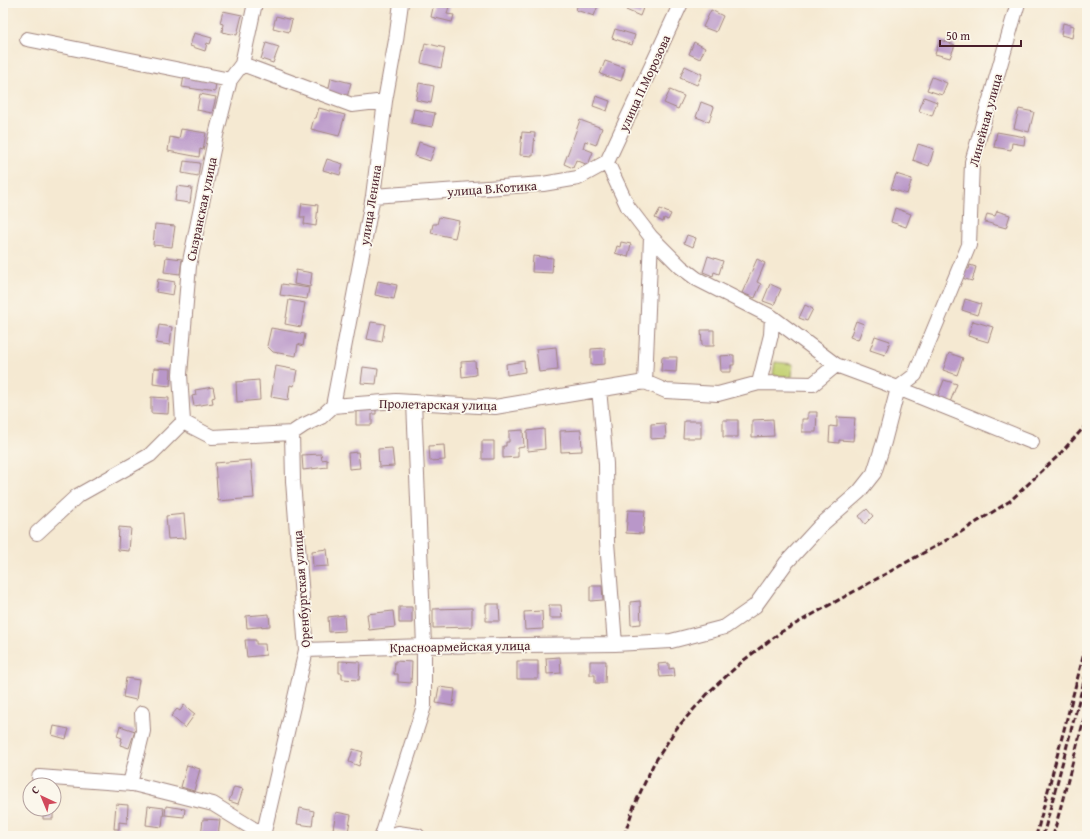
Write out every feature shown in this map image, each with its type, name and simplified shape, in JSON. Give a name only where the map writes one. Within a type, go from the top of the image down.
[{"type":"street","name":"Сызранская улица","points":[[183,422],[180,374],[189,266],[216,135],[230,80],[242,64],[255,3]]},
{"type":"street","name":"улица Ленина","points":[[333,406],[373,196],[385,101],[396,40],[400,3]]},
{"type":"street","name":"улица П.Морозова","points":[[607,162],[681,3]]},
{"type":"street","name":"Линейная улица","points":[[898,388],[915,375],[969,245],[972,162],[1018,3]]},
{"type":"street","points":[[26,39],[230,80]]},
{"type":"street","points":[[242,64],[352,105],[385,101]]},
{"type":"street","points":[[607,162],[628,207],[651,237],[681,267],[697,279],[772,317],[836,365],[898,388],[1032,442]]},
{"type":"street","name":"улица В.Котика","points":[[373,196],[543,184],[578,178],[607,162]]},
{"type":"street","points":[[645,382],[651,237]]},
{"type":"street","points":[[759,383],[771,335],[772,317]]},
{"type":"street","name":"Пролетарская улица","points":[[333,406],[396,401],[495,407],[645,382],[666,390],[718,394],[759,383],[813,384],[836,365]]},
{"type":"street","name":"Красноармейская улица","points":[[306,650],[424,646],[615,644],[671,641],[725,627],[755,606],[786,563],[820,526],[859,492],[874,473],[884,442],[898,388]]},
{"type":"street","points":[[599,389],[606,464],[606,542],[615,644]]},
{"type":"street","points":[[382,836],[424,706],[424,646],[414,402]]},
{"type":"street","points":[[37,533],[77,496],[150,455],[183,422],[212,437],[292,433],[304,425],[321,417],[333,406]]},
{"type":"street","name":"Оренбургская улица","points":[[264,836],[306,650],[293,481],[292,433]]},
{"type":"street","points":[[130,784],[143,731],[142,713]]},
{"type":"street","points":[[62,779],[130,784],[213,804],[264,836]]},
{"type":"street","points":[[390,836],[398,833],[418,836]]},
{"type":"green space","points":[[775,362],[793,364],[792,377],[773,375]]},
{"type":"building","points":[[434,3],[449,6],[447,14],[454,15],[452,22],[431,17]]},
{"type":"building","points":[[578,3],[599,3],[594,16],[576,10]]},
{"type":"building","points":[[628,3],[645,3],[640,16],[626,10]]},
{"type":"building","points":[[711,10],[723,16],[716,32],[703,27]]},
{"type":"building","points":[[223,11],[242,15],[237,35],[222,32],[223,24],[220,23]]},
{"type":"building","points":[[276,16],[292,20],[289,32],[273,28]]},
{"type":"building","points":[[1063,23],[1074,26],[1072,38],[1061,35]]},
{"type":"building","points":[[615,29],[635,35],[632,45],[612,38]]},
{"type":"building","points":[[194,33],[212,38],[210,44],[207,43],[205,51],[190,46]]},
{"type":"building","points":[[940,40],[955,45],[950,58],[935,54]]},
{"type":"building","points":[[694,42],[705,48],[700,59],[689,54]]},
{"type":"building","points":[[266,43],[279,47],[273,63],[261,59]]},
{"type":"building","points":[[425,43],[445,48],[441,68],[421,63]]},
{"type":"building","points":[[605,61],[625,68],[621,81],[600,74]]},
{"type":"building","points":[[685,66],[702,74],[697,85],[680,78]]},
{"type":"building","points":[[184,76],[216,81],[215,92],[182,87]]},
{"type":"building","points":[[932,77],[947,83],[942,95],[927,90]]},
{"type":"building","points":[[331,78],[351,83],[347,97],[328,92]]},
{"type":"building","points":[[419,83],[434,86],[431,103],[416,100]]},
{"type":"building","points":[[670,90],[684,96],[678,109],[664,103]]},
{"type":"building","points":[[200,94],[216,97],[212,113],[197,110]]},
{"type":"building","points":[[596,96],[610,101],[607,111],[593,106]]},
{"type":"building","points":[[924,97],[937,102],[932,116],[919,111]]},
{"type":"building","points":[[701,102],[714,107],[709,122],[696,117]]},
{"type":"building","points":[[319,108],[345,115],[339,136],[311,129]]},
{"type":"building","points":[[414,109],[435,113],[432,127],[411,123]]},
{"type":"building","points":[[1019,109],[1034,112],[1029,132],[1014,128]]},
{"type":"building","points":[[580,120],[602,128],[596,145],[585,141],[583,148],[593,152],[588,165],[576,160],[573,168],[564,164]]},
{"type":"building","points":[[181,129],[206,133],[203,150],[200,149],[199,157],[168,151],[170,137],[179,139]]},
{"type":"building","points":[[522,132],[535,133],[533,156],[520,155]]},
{"type":"building","points":[[997,132],[1025,137],[1024,145],[1012,143],[1011,150],[994,147]]},
{"type":"building","points":[[419,142],[435,147],[430,161],[415,156]]},
{"type":"building","points":[[918,144],[934,149],[929,166],[913,160]]},
{"type":"building","points":[[327,159],[343,164],[340,175],[323,170]]},
{"type":"building","points":[[184,161],[200,163],[198,176],[182,173]]},
{"type":"building","points":[[896,174],[912,179],[907,194],[891,189]]},
{"type":"building","points":[[177,186],[192,188],[190,203],[175,201]]},
{"type":"building","points":[[302,203],[318,205],[316,226],[304,224],[305,217],[300,217]]},
{"type":"building","points":[[895,208],[911,214],[906,227],[891,222]]},
{"type":"building","points":[[660,209],[671,214],[668,220],[664,218],[663,222],[655,218]]},
{"type":"building","points":[[997,211],[1010,215],[1006,228],[985,222],[987,214],[995,216]]},
{"type":"building","points":[[439,217],[459,221],[455,238],[431,233],[433,224],[437,224]]},
{"type":"building","points":[[155,224],[175,226],[172,247],[153,245]]},
{"type":"building","points":[[687,235],[696,238],[693,247],[684,243]]},
{"type":"building","points":[[621,242],[631,244],[628,257],[615,253],[617,246],[620,247]]},
{"type":"building","points":[[533,256],[553,258],[552,273],[532,272]]},
{"type":"building","points":[[708,256],[723,261],[719,274],[714,272],[713,276],[703,272]]},
{"type":"building","points":[[166,257],[182,259],[180,274],[164,272]]},
{"type":"building","points":[[757,259],[765,263],[757,282],[761,284],[755,298],[742,293]]},
{"type":"building","points":[[970,265],[976,267],[972,281],[962,278],[965,268],[969,269]]},
{"type":"building","points":[[296,270],[312,273],[310,287],[294,284]]},
{"type":"building","points":[[158,279],[175,282],[173,295],[156,292]]},
{"type":"building","points":[[378,281],[397,285],[394,299],[375,295]]},
{"type":"building","points":[[282,284],[309,288],[307,299],[280,295]]},
{"type":"building","points":[[770,284],[781,289],[774,305],[763,301]]},
{"type":"building","points":[[965,299],[981,304],[977,315],[962,310]]},
{"type":"building","points":[[289,300],[305,303],[301,327],[285,324]]},
{"type":"building","points":[[805,305],[813,309],[807,321],[799,318]]},
{"type":"building","points":[[856,321],[864,324],[858,340],[850,337]]},
{"type":"building","points":[[973,321],[993,327],[988,342],[968,336]]},
{"type":"building","points":[[371,322],[385,324],[382,342],[367,339]]},
{"type":"building","points":[[159,325],[172,327],[170,345],[156,343]]},
{"type":"building","points":[[271,328],[305,334],[303,346],[298,344],[296,356],[273,352],[267,346]]},
{"type":"building","points":[[701,330],[714,330],[714,346],[702,346]]},
{"type":"building","points":[[875,336],[890,341],[885,355],[870,350]]},
{"type":"building","points":[[556,347],[558,370],[539,372],[536,349]]},
{"type":"building","points":[[605,348],[605,364],[591,365],[591,349]]},
{"type":"building","points":[[949,353],[963,358],[957,375],[943,370]]},
{"type":"building","points":[[734,355],[734,365],[731,365],[731,372],[721,372],[720,356]]},
{"type":"building","points":[[662,357],[677,357],[676,372],[661,371]]},
{"type":"building","points":[[475,361],[476,375],[462,377],[461,362]]},
{"type":"building","points":[[524,361],[525,372],[507,375],[506,364]]},
{"type":"building","points":[[276,366],[297,370],[294,386],[290,385],[288,400],[271,397]]},
{"type":"building","points":[[363,367],[378,369],[376,384],[361,383]]},
{"type":"building","points":[[154,368],[171,369],[170,386],[153,384]]},
{"type":"building","points":[[259,380],[260,400],[237,402],[236,382]]},
{"type":"building","points":[[944,380],[957,384],[949,405],[936,401]]},
{"type":"building","points":[[213,387],[215,397],[212,398],[213,403],[194,406],[192,396],[196,395],[195,390]]},
{"type":"building","points":[[151,397],[169,398],[168,414],[151,413]]},
{"type":"building","points":[[356,407],[376,409],[376,414],[372,414],[372,425],[356,425]]},
{"type":"building","points":[[808,412],[817,412],[816,432],[802,432],[802,419],[808,419]]},
{"type":"building","points":[[837,417],[855,418],[853,441],[839,440],[839,443],[829,442],[830,426],[837,427]]},
{"type":"building","points":[[773,419],[774,436],[752,437],[752,420]]},
{"type":"building","points":[[723,420],[738,420],[738,437],[723,437]]},
{"type":"building","points":[[684,421],[701,421],[701,438],[683,438]]},
{"type":"building","points":[[665,423],[666,438],[651,439],[651,424]]},
{"type":"building","points":[[544,429],[545,449],[528,451],[527,431]]},
{"type":"building","points":[[523,430],[524,447],[518,448],[518,457],[503,458],[503,446],[506,446],[506,442],[509,442],[509,431]]},
{"type":"building","points":[[581,430],[582,451],[561,452],[560,431]]},
{"type":"building","points":[[482,441],[494,441],[494,459],[482,459]]},
{"type":"building","points":[[444,445],[445,460],[430,461],[429,446]]},
{"type":"building","points":[[392,448],[394,466],[379,467],[378,449]]},
{"type":"building","points":[[358,452],[360,468],[349,469],[348,453]]},
{"type":"building","points":[[321,454],[322,460],[327,459],[327,467],[303,470],[302,455]]},
{"type":"building","points":[[251,460],[254,498],[218,501],[215,463]]},
{"type":"building","points":[[867,509],[873,516],[865,524],[859,516]]},
{"type":"building","points":[[628,510],[645,511],[643,534],[626,533]]},
{"type":"building","points":[[184,514],[186,538],[168,539],[166,516]]},
{"type":"building","points":[[119,527],[131,528],[129,551],[118,550]]},
{"type":"building","points":[[327,549],[329,566],[313,567],[312,551]]},
{"type":"building","points":[[590,586],[602,586],[603,600],[590,601]]},
{"type":"building","points":[[640,601],[641,624],[631,625],[630,602]]},
{"type":"building","points":[[486,604],[499,604],[500,621],[486,621]]},
{"type":"building","points":[[549,605],[561,605],[562,618],[549,618]]},
{"type":"building","points":[[399,607],[412,607],[412,623],[399,623]]},
{"type":"building","points":[[472,608],[472,627],[433,628],[433,609]]},
{"type":"building","points":[[393,611],[395,627],[369,630],[367,614]]},
{"type":"building","points":[[542,611],[543,629],[525,630],[524,612]]},
{"type":"building","points":[[269,614],[270,626],[247,628],[246,616]]},
{"type":"building","points":[[344,615],[345,631],[329,632],[328,617]]},
{"type":"building","points":[[245,640],[256,640],[256,644],[265,644],[266,655],[247,657]]},
{"type":"building","points":[[560,657],[561,673],[547,674],[546,658]]},
{"type":"building","points":[[339,661],[360,662],[359,680],[342,679],[342,673],[339,673]]},
{"type":"building","points":[[395,661],[412,662],[411,683],[398,682],[398,674],[394,674]]},
{"type":"building","points":[[517,661],[538,661],[538,679],[517,679]]},
{"type":"building","points":[[590,661],[606,661],[605,683],[595,683],[595,675],[590,675]]},
{"type":"building","points":[[669,663],[669,669],[674,668],[675,676],[660,677],[658,664]]},
{"type":"building","points":[[126,678],[139,680],[136,700],[123,697]]},
{"type":"building","points":[[439,687],[455,689],[453,706],[436,703]]},
{"type":"building","points":[[184,705],[195,714],[185,728],[171,716],[177,709],[180,711]]},
{"type":"building","points":[[54,726],[69,729],[66,739],[52,735]]},
{"type":"building","points":[[120,726],[135,731],[129,748],[120,745],[122,738],[117,736]]},
{"type":"building","points":[[353,749],[363,752],[359,766],[349,762]]},
{"type":"building","points":[[187,765],[200,769],[194,791],[181,787]]},
{"type":"building","points":[[234,787],[243,789],[238,804],[229,801]]},
{"type":"building","points":[[116,804],[128,805],[127,823],[119,822],[119,829],[114,829]]},
{"type":"building","points":[[148,806],[164,808],[162,827],[146,825]]},
{"type":"building","points":[[166,806],[185,809],[184,817],[165,815]]},
{"type":"building","points":[[300,808],[314,811],[312,826],[297,824]]},
{"type":"building","points":[[336,812],[351,815],[348,832],[333,829]]},
{"type":"building","points":[[43,817],[53,817],[53,819],[43,819]]},
{"type":"building","points":[[203,819],[220,820],[218,836],[201,836]]},
{"type":"railway","points":[[624,836],[634,806],[653,765],[676,729],[711,690],[744,660],[781,632],[961,532],[1010,501],[1058,456],[1087,424]]},
{"type":"railway","points":[[1036,836],[1087,642]]},
{"type":"railway","points":[[1043,836],[1087,670]]},
{"type":"railway","points":[[1053,836],[1087,708]]}]
